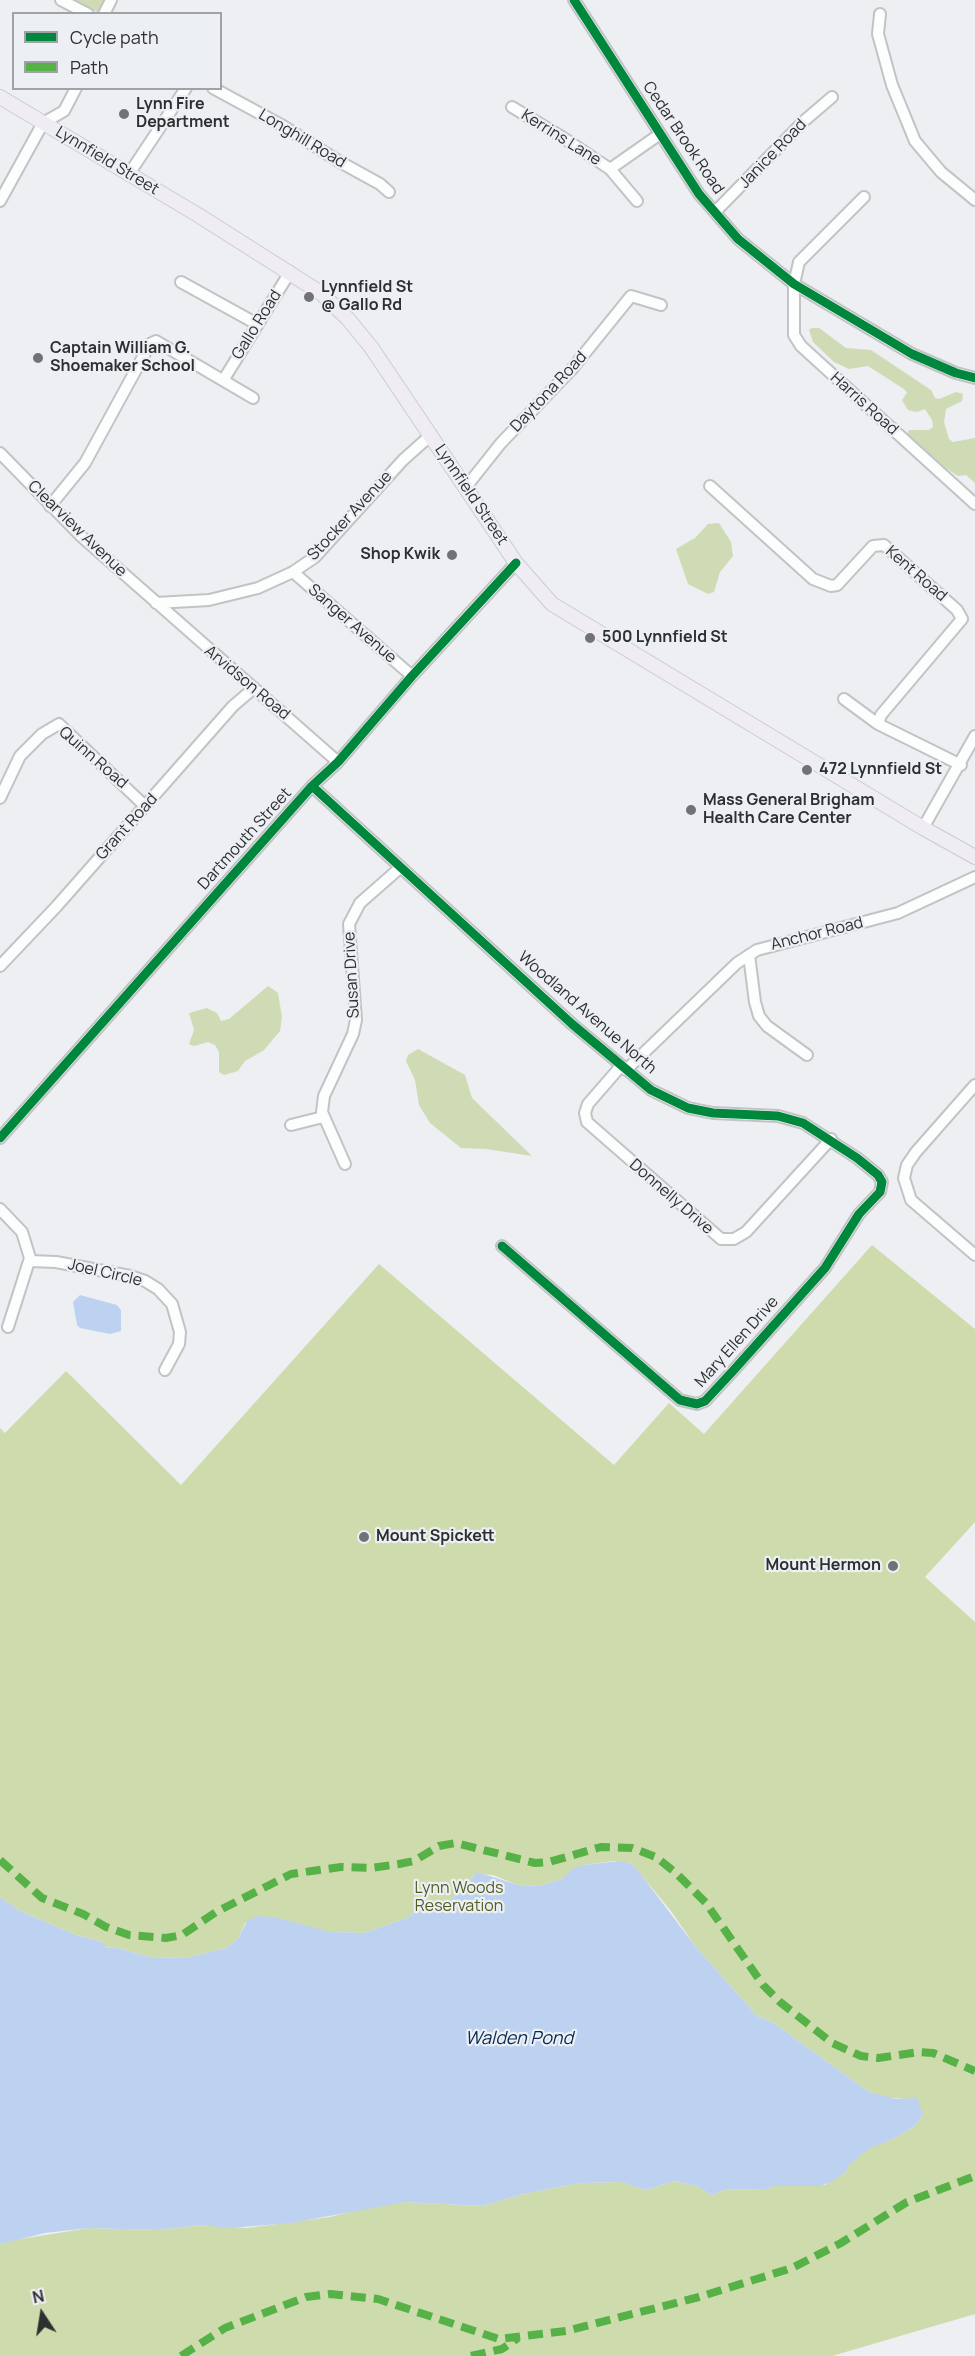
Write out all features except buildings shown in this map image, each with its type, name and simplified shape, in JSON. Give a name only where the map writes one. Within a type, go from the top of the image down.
[{"type":"main road","name":"Lynnfield Street","points":[[0,97],[321,293],[348,319],[371,347],[516,563],[534,586],[569,617],[975,857]]},
{"type":"street","points":[[61,0],[84,12]]},
{"type":"street","name":"Cedar Brook Road","points":[[574,0],[699,194],[738,239],[794,284],[912,354],[956,374],[975,378]]},
{"type":"street","points":[[880,14],[878,34],[892,85],[915,141],[941,172],[975,200]]},
{"type":"street","points":[[0,201],[43,123],[64,111],[75,90]]},
{"type":"street","points":[[129,174],[185,90]]},
{"type":"street","name":"Longhill Road","points":[[217,90],[283,126],[380,184],[389,192]]},
{"type":"street","name":"Janice Road","points":[[715,212],[804,120],[832,97]]},
{"type":"street","name":"Kerrins Lane","points":[[512,107],[610,169],[637,201]]},
{"type":"street","points":[[610,169],[660,134]]},
{"type":"street","name":"Harris Road","points":[[864,198],[799,262],[794,284],[792,327],[801,346],[975,504]]},
{"type":"street","name":"Gallo Road","points":[[224,379],[290,272]]},
{"type":"street","points":[[181,282],[257,324]]},
{"type":"street","name":"Daytona Road","points":[[466,487],[501,443],[572,369],[632,296],[661,304]]},
{"type":"street","points":[[50,506],[85,463],[150,344],[156,341],[253,398]]},
{"type":"street","name":"Stocker Avenue","points":[[156,603],[209,600],[258,588],[293,572],[315,557],[402,460],[431,435]]},
{"type":"street","name":"Clearview Avenue","points":[[0,453],[50,506],[156,603]]},
{"type":"street","name":"Kent Road","points":[[710,486],[813,579],[831,586],[837,585],[873,546],[884,545],[957,610],[962,619],[881,715],[878,724]]},
{"type":"street","name":"Dartmouth Street","points":[[0,1138],[312,786],[338,762],[412,676],[516,563]]},
{"type":"street","name":"Sanger Avenue","points":[[293,572],[412,676]]},
{"type":"street","name":"Arvidson Road","points":[[156,603],[338,762]]},
{"type":"street","name":"Grant Road","points":[[0,966],[233,706],[253,689]]},
{"type":"street","points":[[844,699],[878,724],[961,765]]},
{"type":"street","name":"Quinn Road","points":[[0,798],[20,756],[42,734],[59,724],[145,806]]},
{"type":"street","points":[[923,828],[961,765],[975,736]]},
{"type":"street","name":"Woodland Avenue North","points":[[312,786],[624,1068],[656,1093],[688,1108],[712,1113],[785,1118],[803,1123],[831,1139],[878,1175],[882,1182]]},
{"type":"street","name":"Susan Drive","points":[[323,1117],[324,1096],[356,1020],[349,924],[360,903],[401,867]]},
{"type":"street","name":"Anchor Road","points":[[624,1068],[737,963],[749,955],[768,945],[898,913],[975,877]]},
{"type":"street","points":[[749,955],[759,1016],[768,1026],[807,1055]]},
{"type":"street","name":"Donnelly Drive","points":[[624,1068],[588,1104],[585,1113],[587,1122],[721,1239],[734,1239],[746,1232],[831,1139]]},
{"type":"street","points":[[975,1085],[916,1152],[907,1165],[904,1178],[910,1200],[975,1255]]},
{"type":"street","points":[[291,1125],[323,1117],[345,1164]]},
{"type":"street","name":"Mary Ellen Drive","points":[[502,1246],[680,1400],[697,1404],[705,1401],[825,1268],[859,1214],[880,1192],[882,1182]]},
{"type":"street","points":[[0,1209],[22,1232],[30,1261],[8,1327]]},
{"type":"street","name":"Joel Circle","points":[[30,1261],[56,1262],[130,1276],[158,1289],[172,1304],[180,1332],[179,1344],[165,1370]]},
{"type":"green space","points":[[76,0],[104,0],[97,12]]},
{"type":"green space","points":[[819,328],[846,348],[871,350],[931,390],[935,398],[939,399],[956,392],[963,394],[962,401],[946,409],[944,422],[949,439],[953,442],[975,438],[975,483],[966,475],[958,476],[947,469],[907,435],[909,430],[929,430],[933,427],[932,420],[925,409],[917,412],[908,410],[902,400],[907,393],[904,389],[868,366],[849,369],[834,362],[813,342],[809,330]]},
{"type":"green space","points":[[719,523],[731,542],[733,556],[720,572],[714,592],[708,594],[688,584],[676,549],[695,538],[708,524]]},
{"type":"green space","points":[[268,986],[278,993],[282,1017],[280,1031],[264,1050],[245,1061],[238,1071],[224,1075],[219,1072],[219,1052],[215,1045],[208,1042],[194,1046],[189,1044],[194,1030],[189,1013],[207,1008],[217,1013],[221,1021],[229,1019]]},
{"type":"green space","points":[[418,1049],[465,1075],[472,1098],[532,1156],[486,1149],[461,1148],[430,1123],[419,1105],[415,1080],[406,1061],[408,1055]]},
{"type":"green space","name":"Lynn Woods Reservation","points":[[872,1245],[975,1329],[975,1522],[925,1577],[975,1622],[975,2314],[832,2356],[0,2356],[0,2244],[8,2241],[89,2228],[156,2230],[202,2225],[247,2228],[330,2217],[369,2207],[405,2202],[482,2206],[523,2194],[580,2183],[621,2182],[646,2190],[674,2181],[697,2186],[711,2195],[727,2189],[764,2190],[775,2186],[825,2185],[846,2172],[848,2166],[870,2147],[891,2140],[915,2126],[923,2114],[912,2099],[888,2098],[869,2092],[772,2022],[757,2016],[695,1946],[671,1911],[632,1864],[614,1861],[583,1865],[562,1879],[540,1886],[518,1885],[493,1875],[475,1874],[460,1892],[445,1904],[418,1910],[407,1918],[364,1933],[330,1932],[266,1917],[245,1923],[239,1937],[227,1948],[185,1958],[150,1957],[114,1947],[105,1948],[103,1942],[76,1935],[20,1911],[0,1897],[0,1428],[5,1433],[66,1371],[181,1485],[379,1264],[614,1465],[669,1403],[704,1434]]},
{"type":"water","points":[[80,1295],[117,1305],[121,1310],[121,1331],[110,1334],[80,1328],[77,1325],[73,1302]]},
{"type":"water","name":"Walden Pond","points":[[620,1861],[632,1864],[636,1868],[695,1946],[757,2016],[772,2022],[869,2092],[896,2099],[917,2098],[923,2114],[915,2126],[891,2140],[870,2148],[848,2166],[846,2172],[820,2186],[775,2186],[764,2190],[727,2189],[711,2195],[697,2186],[674,2181],[646,2190],[621,2182],[580,2183],[523,2194],[482,2206],[405,2202],[291,2223],[230,2228],[202,2225],[156,2230],[89,2228],[45,2233],[0,2244],[0,1897],[20,1911],[76,1935],[103,1942],[106,1948],[114,1947],[150,1957],[185,1958],[227,1948],[239,1937],[247,1921],[258,1916],[274,1917],[330,1932],[364,1933],[407,1918],[418,1910],[445,1904],[460,1892],[477,1872],[518,1885],[540,1886],[562,1879],[571,1870],[583,1865]]},
{"type":"marked path","points":[[0,1860],[42,1898],[129,1935],[166,1938],[182,1935],[216,1912],[291,1874],[341,1867],[371,1868],[399,1864],[414,1861],[439,1846],[456,1843],[535,1863],[549,1862],[601,1847],[632,1848],[656,1857],[676,1873],[706,1903],[763,1985],[780,2002],[832,2043],[861,2056],[878,2058],[919,2052],[933,2053],[975,2071]]},
{"type":"marked path","points":[[181,2356],[225,2328],[306,2297],[330,2294],[378,2299],[499,2339],[566,2331],[699,2297],[792,2268],[841,2243],[907,2202],[975,2176]]},
{"type":"marked path","points":[[471,2356],[502,2349],[518,2338]]},
{"type":"cycle path","points":[[574,0],[699,194],[738,239],[794,284],[912,354],[956,373],[975,378]]},
{"type":"cycle path","points":[[0,1138],[312,786],[338,762],[412,676],[516,563]]},
{"type":"cycle path","points":[[312,786],[572,1024],[651,1090],[688,1108],[713,1113],[778,1116],[803,1123],[857,1158],[878,1175],[882,1182],[880,1192],[859,1214],[825,1268],[705,1401],[697,1404],[680,1400],[502,1246]]},
{"type":"place","name":"Lynn Fire Department","points":[[124,114]]},
{"type":"place","name":"Lynnfield St @ Gallo Rd","points":[[309,297]]},
{"type":"place","name":"Captain William G. Shoemaker School","points":[[38,358]]},
{"type":"place","name":"Shop Kwik","points":[[452,555]]},
{"type":"place","name":"500 Lynnfield St","points":[[590,638]]},
{"type":"place","name":"472 Lynnfield St","points":[[807,770]]},
{"type":"place","name":"Mass General Brigham Health Care Center","points":[[691,810]]},
{"type":"place","name":"Mount Spickett","points":[[364,1537]]},
{"type":"place","name":"Mount Hermon","points":[[893,1566]]}]
